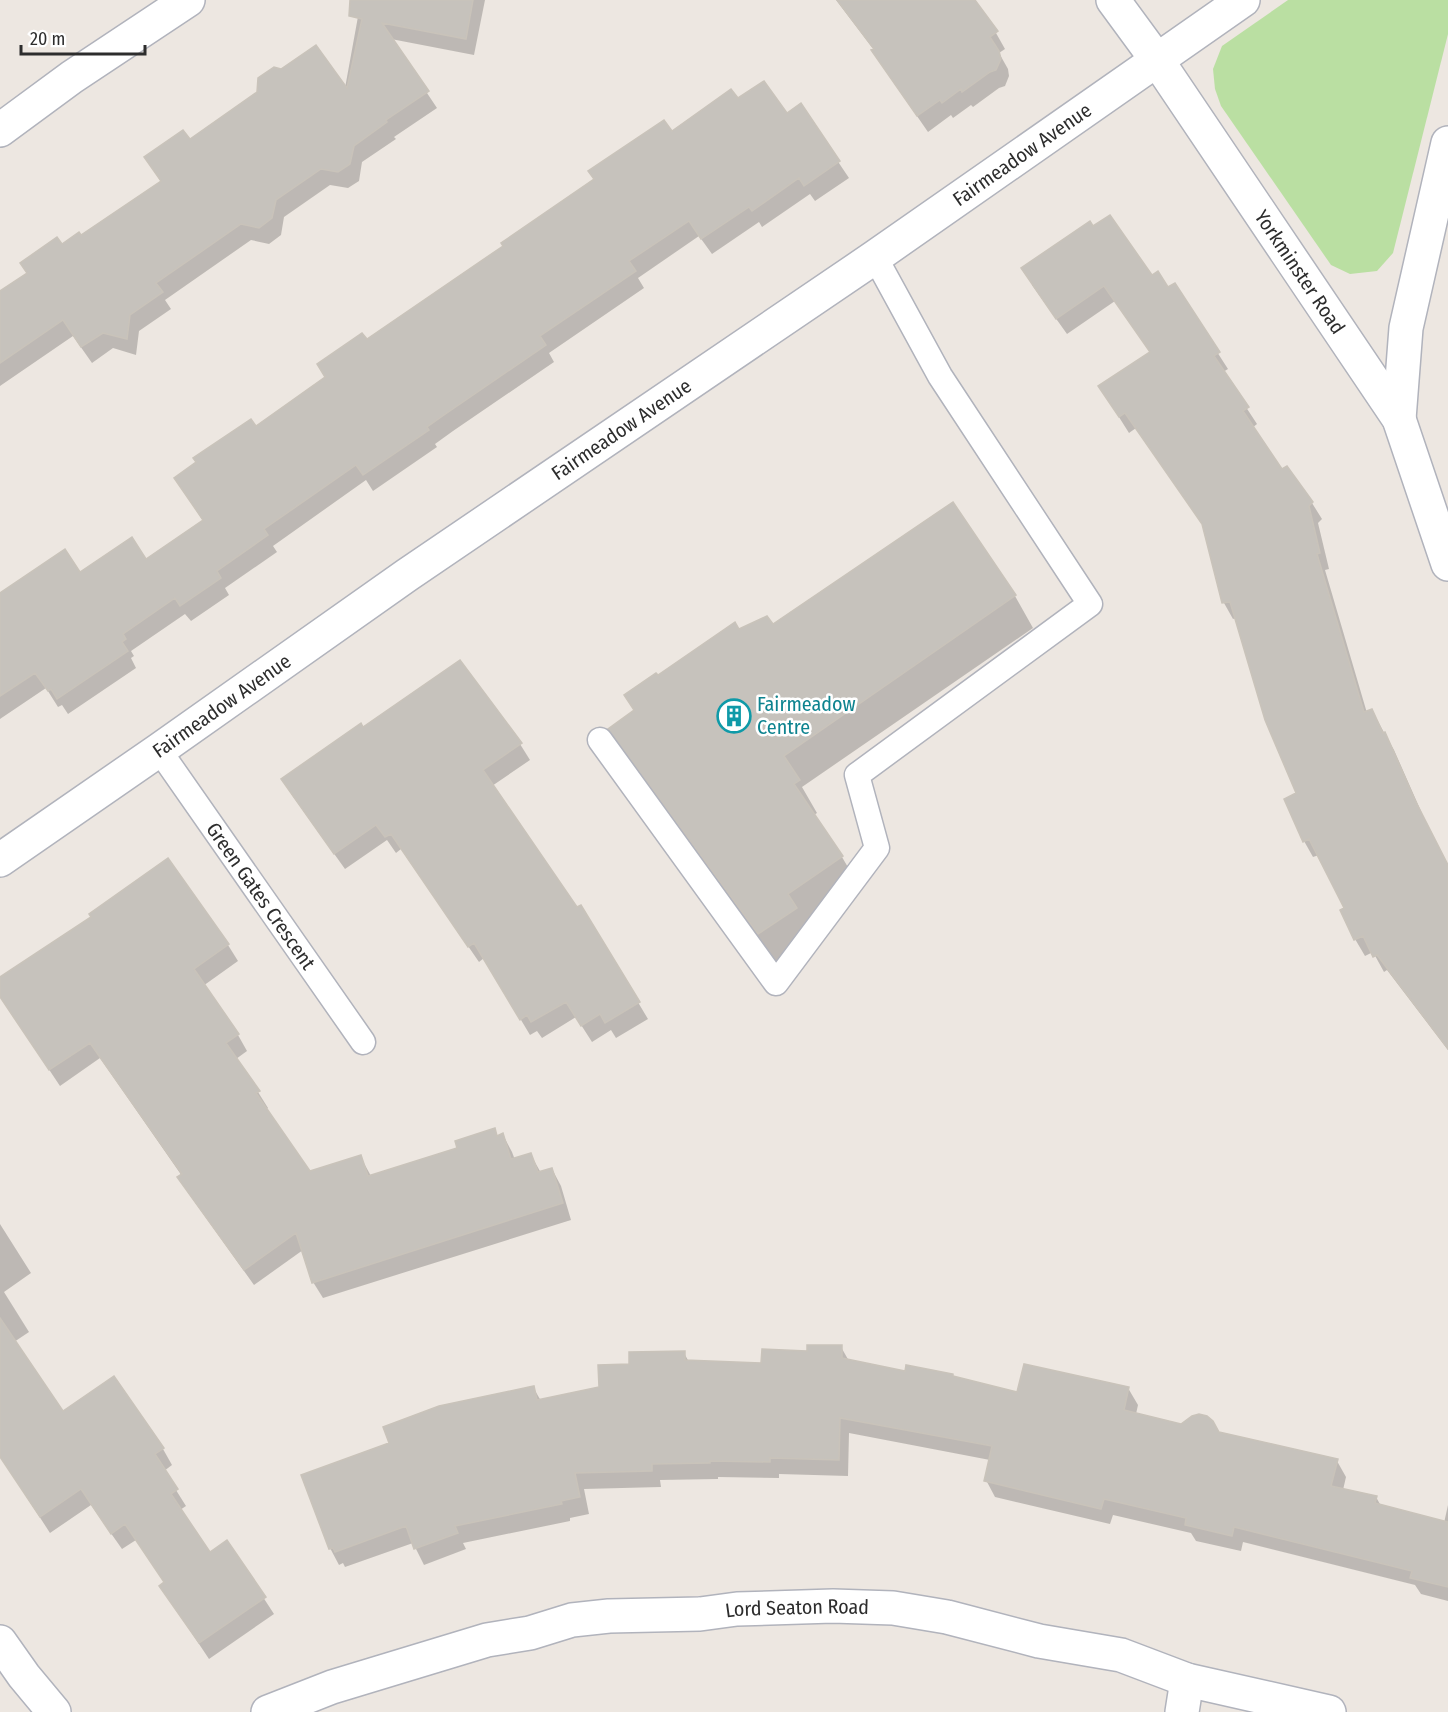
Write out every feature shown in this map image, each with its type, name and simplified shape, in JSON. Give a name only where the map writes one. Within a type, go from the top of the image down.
[{"type":"street","points":[[0,130],[72,77],[188,0]]},
{"type":"street","name":"Yorkminster Road","points":[[1113,0],[1157,60],[1399,419],[1448,564]]},
{"type":"street","name":"Fairmeadow Avenue","points":[[0,860],[407,575],[875,257],[1244,0]]},
{"type":"street","points":[[1399,419],[1406,328],[1448,143]]},
{"type":"street","name":"Lord Seaton Road","points":[[268,1712],[332,1687],[477,1643],[530,1633],[572,1620],[609,1616],[699,1614],[737,1609],[833,1606],[893,1608],[947,1617],[1039,1641],[1121,1655],[1187,1680],[1329,1712]]},
{"type":"street","points":[[0,1642],[54,1712]]},
{"type":"street","points":[[1182,1712],[1187,1680]]},
{"type":"lane","points":[[600,740],[776,983],[877,848],[857,775],[1090,604],[940,376],[875,257]]},
{"type":"lane","name":"Green Gates Crescent","points":[[159,750],[363,1042]]},
{"type":"green space","points":[[1288,0],[1448,0],[1448,34],[1393,253],[1377,271],[1350,274],[1331,265],[1221,106],[1215,89],[1213,69],[1222,46]]},
{"type":"building","points":[[350,0],[473,0],[466,39],[382,23],[429,91],[386,120],[387,122],[354,146],[350,164],[338,172],[321,169],[276,200],[272,218],[259,228],[241,224],[156,283],[163,292],[130,315],[127,339],[103,333],[81,347],[63,320],[0,363],[0,291],[27,273],[20,263],[57,237],[62,244],[79,232],[81,235],[161,181],[144,157],[183,130],[190,139],[257,92],[258,78],[274,67],[281,69],[316,45],[347,88],[362,19],[349,16]]},
{"type":"building","points":[[837,0],[975,0],[998,31],[990,37],[1001,59],[996,70],[962,92],[961,89],[942,103],[940,100],[917,116],[871,50],[874,49]]},
{"type":"building","points":[[764,81],[787,113],[801,103],[840,161],[804,186],[799,178],[752,211],[749,207],[701,239],[689,221],[629,261],[636,271],[540,336],[546,345],[427,427],[429,430],[363,475],[356,465],[264,529],[268,535],[217,571],[221,578],[180,606],[175,598],[123,634],[126,639],[122,642],[128,651],[57,699],[51,689],[48,691],[35,673],[0,696],[0,593],[65,549],[80,572],[132,537],[146,559],[203,520],[174,478],[196,462],[193,458],[251,419],[256,426],[325,377],[317,364],[362,333],[367,339],[503,246],[501,243],[594,179],[588,171],[664,120],[672,131],[731,89],[738,98]]},
{"type":"building","points":[[1110,215],[1152,275],[1158,271],[1168,287],[1175,283],[1220,352],[1214,356],[1249,407],[1243,411],[1282,469],[1287,466],[1313,502],[1309,506],[1320,553],[1317,554],[1364,712],[1372,709],[1383,733],[1385,732],[1415,800],[1448,865],[1448,1049],[1377,955],[1373,957],[1363,936],[1354,940],[1340,910],[1344,908],[1309,839],[1303,842],[1284,799],[1296,793],[1265,720],[1230,602],[1222,603],[1202,524],[1125,413],[1119,417],[1098,386],[1150,352],[1104,286],[1056,319],[1021,268],[1090,221],[1093,226]]},
{"type":"building","name":"Fairmeadow Centre","points":[[953,502],[1016,595],[784,756],[800,780],[794,784],[843,856],[788,894],[797,908],[758,934],[608,729],[634,710],[624,695],[656,673],[658,675],[735,622],[739,629],[767,616],[773,624]]},
{"type":"building","points":[[460,660],[522,743],[483,770],[577,907],[581,905],[640,1002],[605,1023],[600,1014],[581,1026],[566,1002],[531,1022],[527,1015],[520,1020],[474,943],[468,947],[391,834],[385,837],[376,825],[334,854],[281,779],[361,723],[363,727]]},
{"type":"building","points":[[168,858],[229,944],[194,969],[239,1034],[226,1043],[260,1091],[256,1093],[310,1171],[361,1155],[368,1176],[457,1148],[455,1141],[495,1128],[497,1136],[503,1133],[511,1159],[531,1153],[538,1172],[552,1168],[563,1203],[312,1283],[296,1233],[244,1270],[177,1177],[182,1174],[90,1043],[49,1070],[0,997],[0,977],[91,917],[89,914]]},
{"type":"building","points":[[0,1318],[63,1411],[114,1376],[164,1448],[155,1454],[178,1489],[171,1494],[210,1552],[227,1540],[266,1597],[199,1643],[159,1586],[164,1582],[125,1524],[111,1534],[81,1489],[40,1517],[0,1457]]},
{"type":"building","points":[[807,1345],[842,1345],[842,1358],[905,1371],[906,1365],[953,1374],[953,1376],[1017,1392],[1024,1364],[1129,1387],[1124,1410],[1181,1424],[1199,1414],[1213,1421],[1219,1432],[1338,1459],[1331,1486],[1377,1496],[1375,1503],[1448,1522],[1448,1587],[1410,1578],[1412,1571],[1234,1527],[1232,1536],[1185,1525],[1186,1518],[1104,1499],[1101,1509],[984,1481],[992,1446],[840,1418],[839,1460],[770,1458],[770,1462],[710,1461],[710,1463],[652,1464],[652,1471],[575,1473],[580,1497],[561,1501],[562,1504],[455,1526],[458,1533],[414,1549],[406,1526],[335,1552],[333,1548],[329,1549],[301,1475],[389,1443],[383,1427],[439,1406],[534,1386],[537,1400],[599,1387],[598,1365],[629,1364],[629,1352],[685,1351],[685,1360],[761,1363],[762,1349],[807,1351]]},
{"type":"place","name":"Fairmeadow Centre","points":[[734,716]]}]
